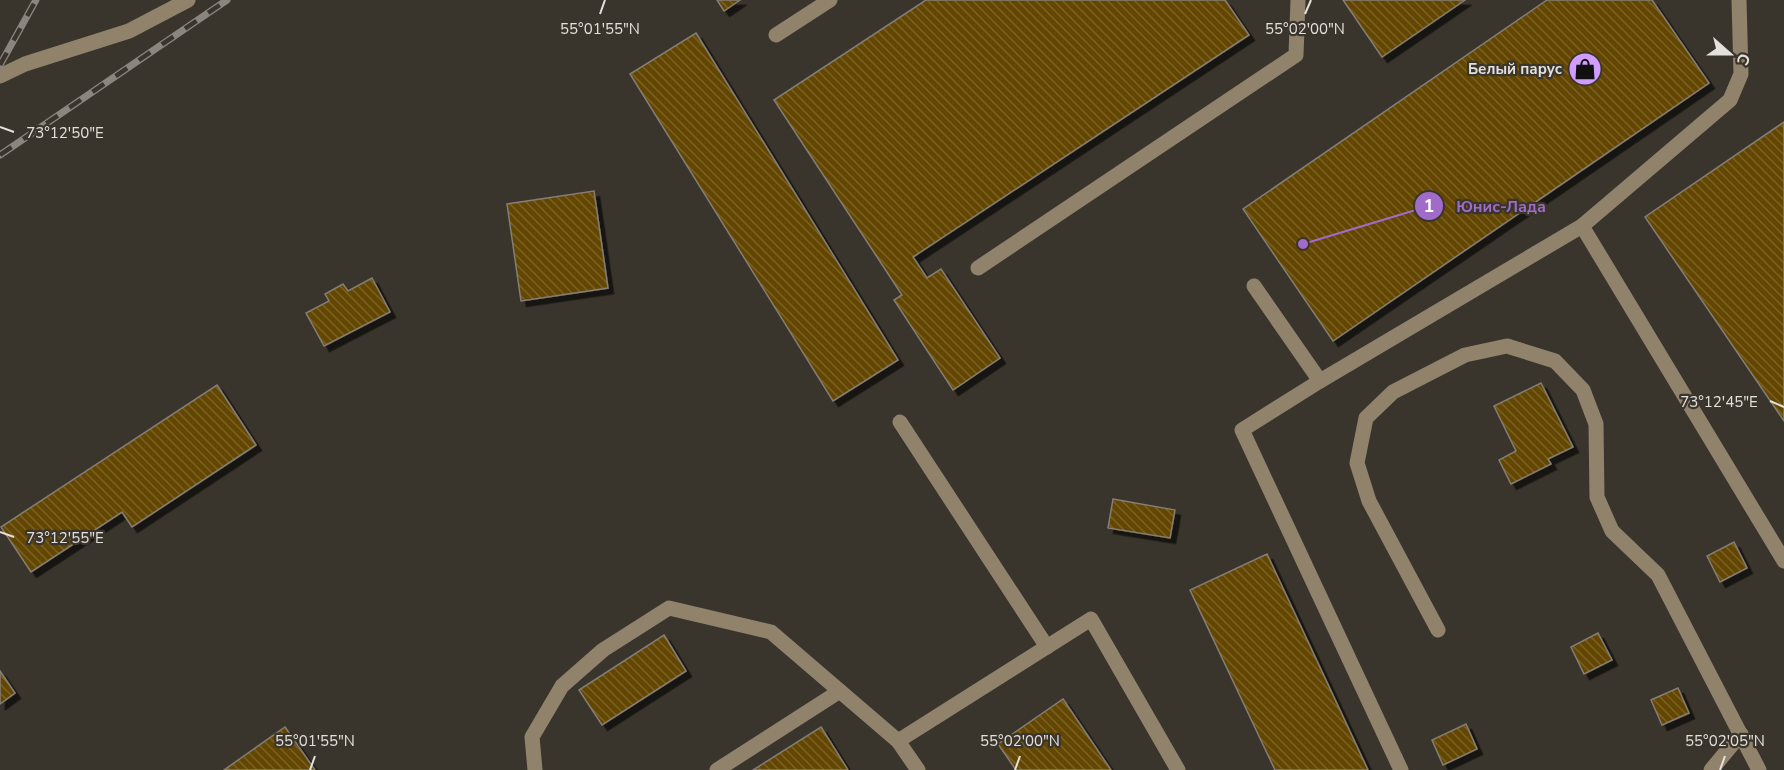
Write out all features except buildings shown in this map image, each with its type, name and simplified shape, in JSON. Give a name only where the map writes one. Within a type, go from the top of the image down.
[{"type":"lane","points":[[0,75],[25,64],[129,31],[188,0]]},
{"type":"lane","points":[[776,35],[830,0]]},
{"type":"lane","points":[[978,268],[1296,55],[1298,0]]},
{"type":"lane","points":[[1401,770],[1242,430],[1320,381],[1582,226],[1730,100],[1741,74],[1739,0]]},
{"type":"lane","points":[[1582,226],[1784,561]]},
{"type":"lane","points":[[1254,286],[1320,381]]},
{"type":"lane","points":[[1438,630],[1369,501],[1357,462],[1366,418],[1393,392],[1465,355],[1507,346],[1555,361],[1583,390],[1596,424],[1597,497],[1612,531],[1658,575],[1759,770]]},
{"type":"lane","points":[[900,422],[1047,647]]},
{"type":"lane","points":[[534,770],[532,737],[562,687],[603,650],[669,608],[771,632],[898,741],[918,770]]},
{"type":"lane","points":[[898,741],[1091,619],[1178,770]]},
{"type":"lane","points":[[717,770],[840,691]]},
{"type":"lane","points":[[1711,770],[1741,735]]},
{"type":"railway","points":[[0,65],[36,0]]},
{"type":"railway","points":[[0,155],[227,0]]},
{"type":"place","name":"Белый парус","points":[[1585,69]]},
{"type":"place","name":"Юнис-Лада","points":[[1303,244]]}]
